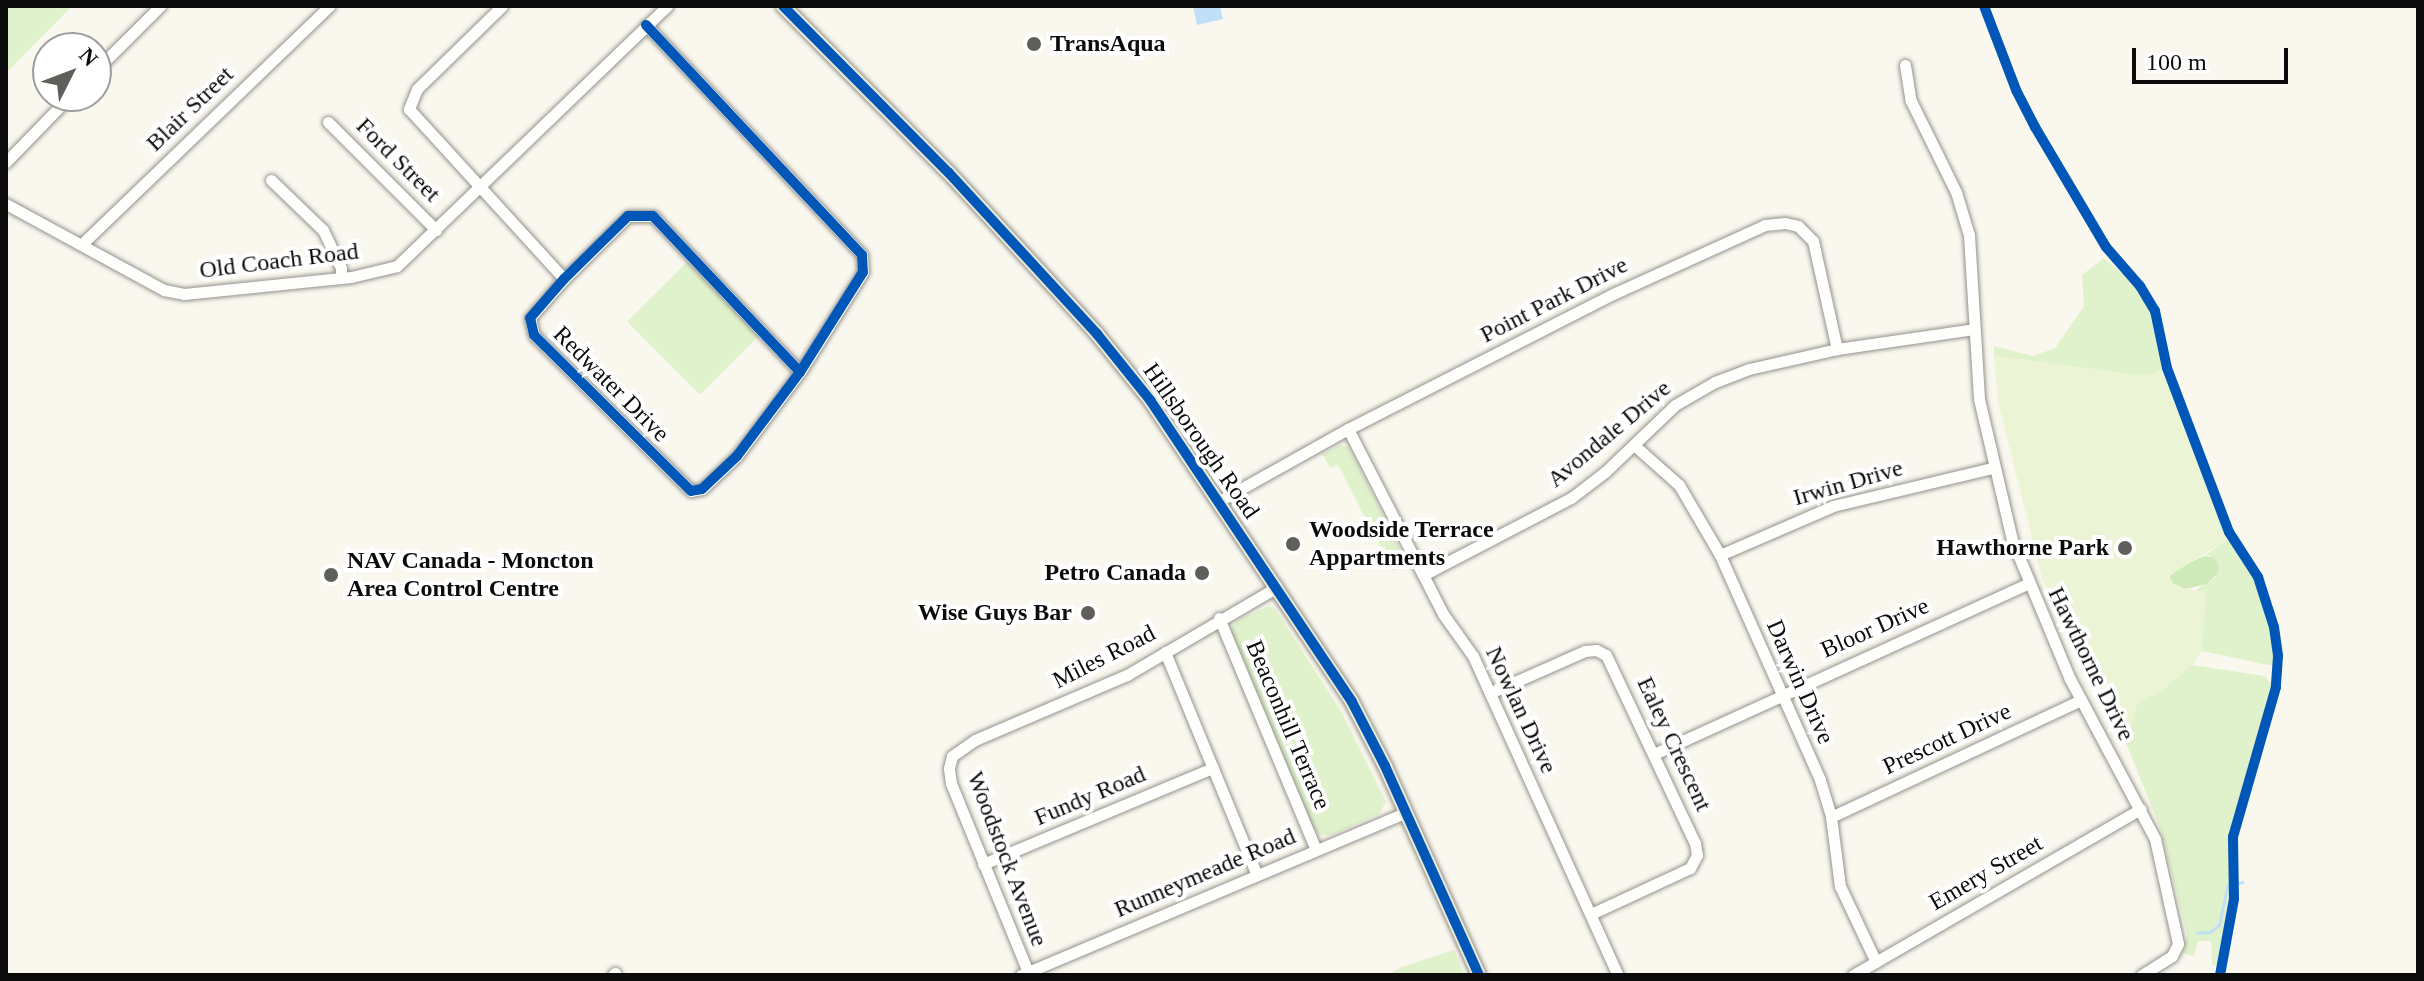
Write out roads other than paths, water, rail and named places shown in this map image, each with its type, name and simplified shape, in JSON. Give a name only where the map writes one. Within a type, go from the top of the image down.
[{"type":"main road","name":"Hillsborough Road","points":[[783,6],[949,173],[1097,334],[1150,400],[1352,702],[1406,812],[1479,975]]},
{"type":"street","points":[[112,54],[160,6]]},
{"type":"street","name":"Blair Street","points":[[82,244],[329,6]]},
{"type":"street","name":"Ford Street","points":[[502,6],[410,99],[412,116],[564,279]]},
{"type":"street","name":"Old Coach Road","points":[[6,204],[164,290],[184,294],[341,277],[397,266],[667,6]]},
{"type":"street","name":"Redwater Drive","points":[[646,25],[862,255],[863,272],[800,372],[737,456],[702,489],[691,491],[534,335],[530,318],[564,279],[628,216],[653,216],[800,372]]},
{"type":"street","name":"Hawthorne Drive","points":[[1905,65],[1911,101],[1950,178],[1965,217],[1973,264],[1979,399],[1993,468],[2027,584],[2081,700],[2155,839],[2178,934],[2175,953],[2142,975]]},
{"type":"street","points":[[6,162],[54,112]]},
{"type":"street","name":"Ford Street","points":[[328,122],[436,230]]},
{"type":"street","points":[[271,180],[323,230],[341,268],[341,277]]},
{"type":"street","name":"Point Park Drive","points":[[1219,501],[1348,429],[1692,256],[1776,223],[1798,226],[1813,241],[1837,349]]},
{"type":"street","name":"Avondale Drive","points":[[1423,575],[1557,507],[1605,472],[1675,405],[1715,382],[1749,369],[1837,349],[1974,329]]},
{"type":"street","name":"Nowlan Drive","points":[[1348,429],[1443,614],[1473,656],[1618,975]]},
{"type":"street","name":"Darwin Drive","points":[[1634,445],[1679,485],[1720,555],[1820,780],[1831,817],[1843,896],[1876,962]]},
{"type":"street","name":"Irwin Drive","points":[[1720,555],[1833,506],[1993,468]]},
{"type":"street","name":"Bloor Drive","points":[[1654,754],[2027,584]]},
{"type":"street","name":"Miles Road","points":[[949,761],[956,752],[975,740],[1127,675],[1219,618],[1277,587]]},
{"type":"street","name":"Beaconhill Terrace","points":[[1219,618],[1316,850]]},
{"type":"street","name":"Ealey Crescent","points":[[1490,693],[1585,651],[1602,651],[1614,666],[1695,843],[1696,861],[1687,869],[1591,914]]},
{"type":"street","points":[[1165,652],[1257,875]]},
{"type":"street","name":"Prescott Drive","points":[[1831,817],[2081,700]]},
{"type":"street","name":"Woodstock Avenue","points":[[949,761],[951,783],[1024,974]]},
{"type":"street","name":"Fundy Road","points":[[983,864],[1213,768]]},
{"type":"street","name":"Emery Street","points":[[1853,975],[2141,809]]},
{"type":"street","name":"Runneymeade Road","points":[[1024,974],[1406,812]]},
{"type":"water","points":[[1193,6],[1220,6],[1223,19],[1197,25]]},
{"type":"waterway","points":[[2197,933],[2210,932],[2219,925],[2227,886],[2243,882]]},
{"type":"place","name":"TransAqua","points":[[1034,44]]},
{"type":"place","name":"Woodside Terrace Appartments","points":[[1293,544]]},
{"type":"place","name":"Hawthorne Park","points":[[2125,548]]},
{"type":"place","name":"Petro Canada","points":[[1202,573]]},
{"type":"place","name":"NAV Canada - Moncton Area Control Centre","points":[[331,575]]},
{"type":"place","name":"Wise Guys Bar","points":[[1088,613]]}]
